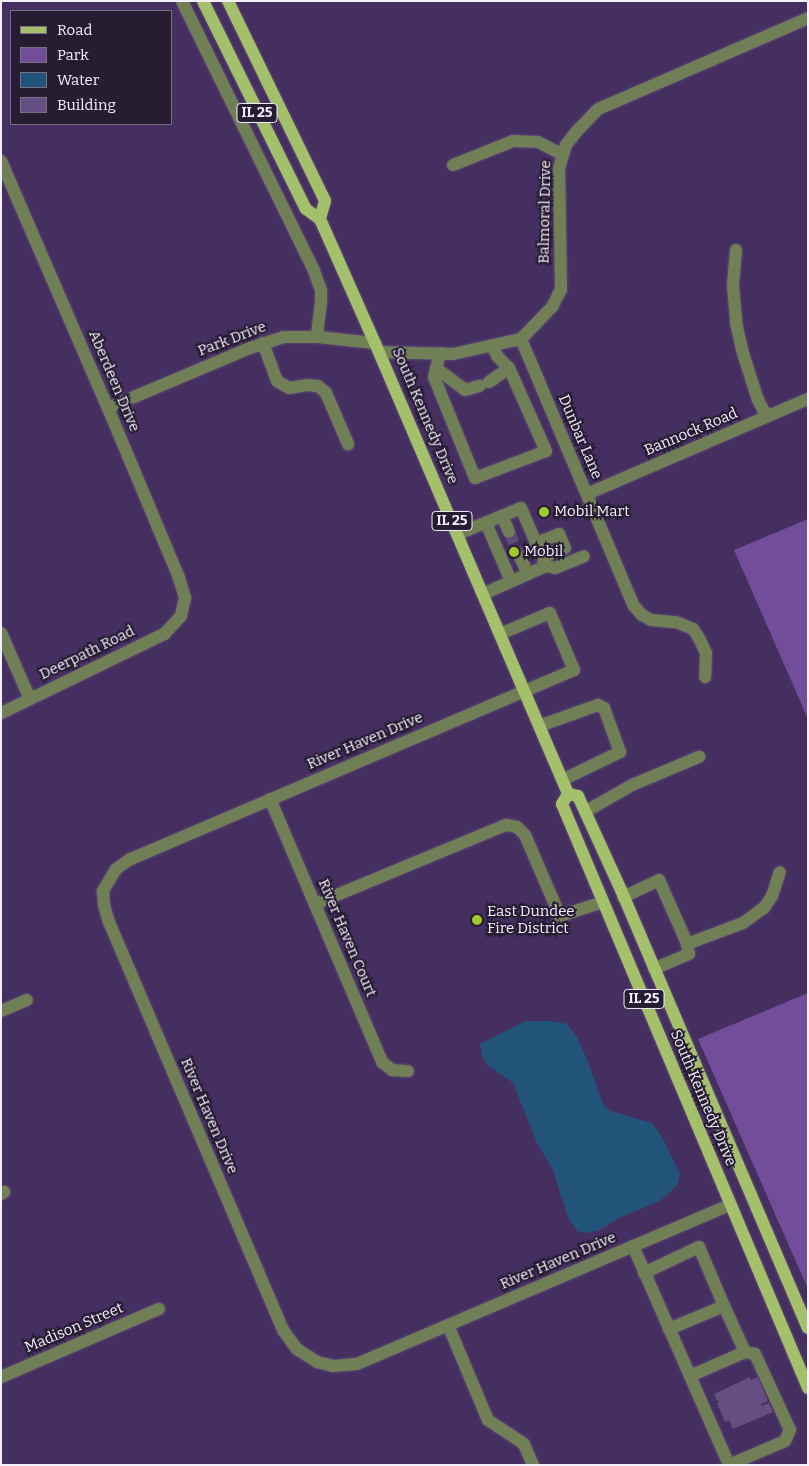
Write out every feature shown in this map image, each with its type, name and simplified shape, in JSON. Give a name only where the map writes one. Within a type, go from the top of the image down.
[{"type":"main road","name":"South Kennedy Drive","points":[[203,1],[306,209],[320,218],[458,534],[568,794]]},
{"type":"main road","name":"South Kennedy Drive","points":[[228,1],[325,202],[320,218]]},
{"type":"main road","name":"South Kennedy Drive","points":[[568,794],[578,796],[808,1328]]},
{"type":"main road","name":"South Kennedy Drive","points":[[568,794],[562,804],[808,1388]]},
{"type":"street","points":[[182,1],[314,271],[321,290],[317,337]]},
{"type":"street","name":"Balmoral Drive","points":[[521,340],[552,307],[561,289],[559,168],[562,154],[578,131],[598,109],[808,18]]},
{"type":"street","points":[[453,165],[513,141],[538,142],[562,154]]},
{"type":"street","name":"Aberdeen Drive","points":[[1,161],[108,408],[183,588],[184,601],[180,616]]},
{"type":"street","points":[[736,250],[733,285],[736,323],[744,358],[758,400],[767,417]]},
{"type":"street","name":"Park Drive","points":[[108,408],[263,343],[283,337],[317,337],[377,347]]},
{"type":"street","points":[[377,347],[453,354],[521,340]]},
{"type":"street","name":"Dunbar Lane","points":[[521,340],[634,606],[642,615],[651,620],[676,622],[692,629],[706,653],[705,677]]},
{"type":"street","points":[[263,343],[277,381],[289,388],[307,385],[318,386],[326,392],[348,444]]},
{"type":"street","points":[[440,354],[435,373],[475,478],[546,451],[509,368],[498,357],[492,346]]},
{"type":"street","points":[[435,373],[465,390],[484,384],[509,368]]},
{"type":"street","name":"Bannock Road","points":[[587,494],[808,400]]},
{"type":"street","points":[[458,534],[521,508],[544,562],[555,568],[584,556]]},
{"type":"street","points":[[502,516],[509,532]]},
{"type":"street","points":[[486,523],[511,582]]},
{"type":"street","points":[[483,594],[528,574],[565,548],[559,534],[536,543]]},
{"type":"street","points":[[520,558],[528,574]]},
{"type":"street","name":"River Haven Drive","points":[[500,634],[550,613],[574,670],[270,799],[123,864],[111,876],[105,887],[103,899],[105,910],[288,1340],[302,1353],[317,1362],[328,1366],[358,1364],[730,1205]]},
{"type":"street","name":"Deerpath Road","points":[[1,713],[160,636],[171,628],[180,616]]},
{"type":"street","points":[[1,633],[30,699]]},
{"type":"street","points":[[539,726],[598,705],[604,708],[620,752],[562,780]]},
{"type":"street","points":[[585,812],[632,785],[699,757]]},
{"type":"street","name":"River Haven Court","points":[[270,799],[382,1062],[392,1070],[408,1071]]},
{"type":"street","points":[[315,904],[506,825],[517,827],[525,835],[560,916],[603,902]]},
{"type":"street","points":[[687,944],[742,923],[764,908],[772,896],[780,872]]},
{"type":"street","points":[[623,897],[659,880],[687,944],[689,954],[654,969]]},
{"type":"street","points":[[1,1010],[27,1000]]},
{"type":"street","points":[[633,1246],[729,1465],[785,1441],[790,1430],[755,1354],[745,1352],[690,1376]]},
{"type":"street","points":[[644,1272],[699,1247],[745,1352]]},
{"type":"street","points":[[670,1329],[724,1306]]},
{"type":"street","name":"Madison Street","points":[[1,1377],[159,1308]]},
{"type":"street","points":[[448,1325],[488,1420],[524,1444],[533,1465]]},
{"type":"green space","points":[[808,519],[808,719],[734,550]]},
{"type":"green space","points":[[808,993],[808,1289],[698,1039]]},
{"type":"water","points":[[526,1021],[551,1021],[567,1024],[577,1037],[603,1104],[610,1111],[652,1123],[662,1137],[680,1174],[677,1185],[660,1201],[619,1218],[598,1231],[585,1233],[577,1231],[567,1215],[553,1170],[537,1143],[513,1083],[487,1065],[482,1055],[480,1044]]},
{"type":"building","points":[[750,1377],[751,1380],[758,1377],[768,1401],[761,1404],[762,1406],[769,1403],[773,1412],[733,1429],[729,1420],[725,1422],[717,1403],[720,1401],[717,1401],[714,1394]]},
{"type":"tunnel","points":[[509,532],[520,557]]},
{"type":"place","name":"Mobil Mart","points":[[544,512]]},
{"type":"place","name":"Mobil","points":[[514,552]]},
{"type":"place","name":"East Dundee Fire District","points":[[477,920]]}]
